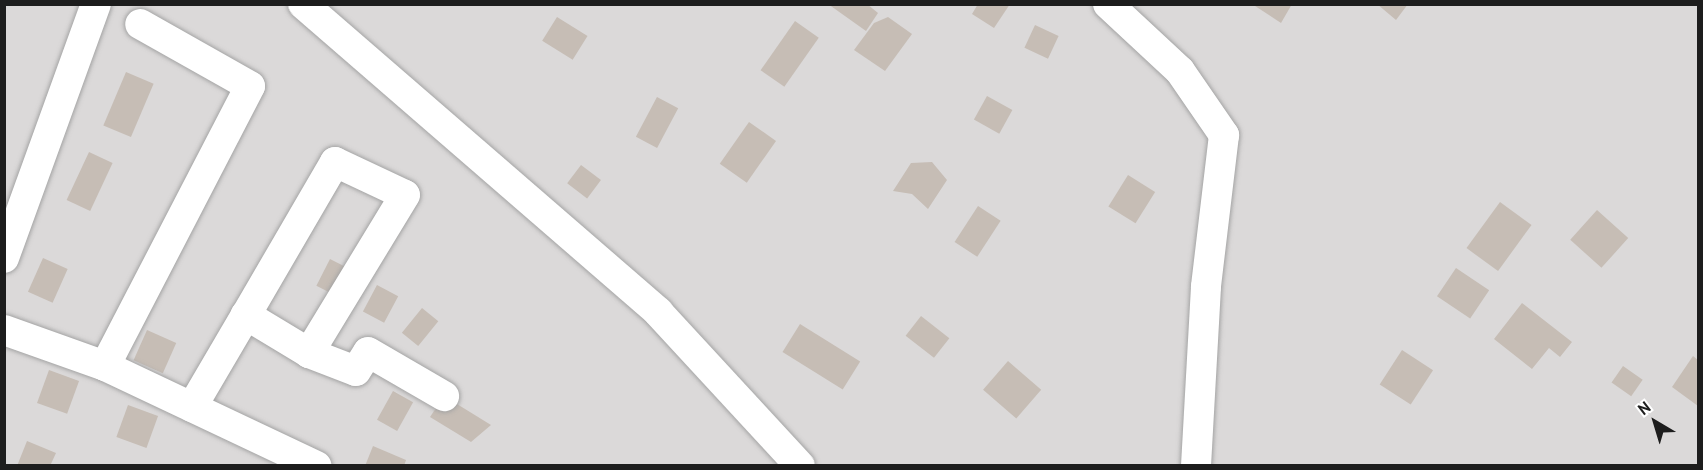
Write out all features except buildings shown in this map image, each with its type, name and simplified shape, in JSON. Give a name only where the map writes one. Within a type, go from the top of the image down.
[{"type":"street","points":[[4,258],[96,4]]},
{"type":"street","points":[[303,4],[658,312],[800,465]]},
{"type":"street","points":[[1108,4],[1180,71],[1224,135],[1206,287],[1196,465]]},
{"type":"street","points":[[105,366],[250,86],[140,24]]},
{"type":"street","points":[[192,407],[334,162],[405,195],[309,353]]},
{"type":"street","points":[[246,315],[309,353],[356,371],[368,352],[444,396]]},
{"type":"street","points":[[4,330],[105,366],[316,465]]},
{"type":"shaded area","points":[[5,5],[1698,5],[1698,465],[5,465]]}]
